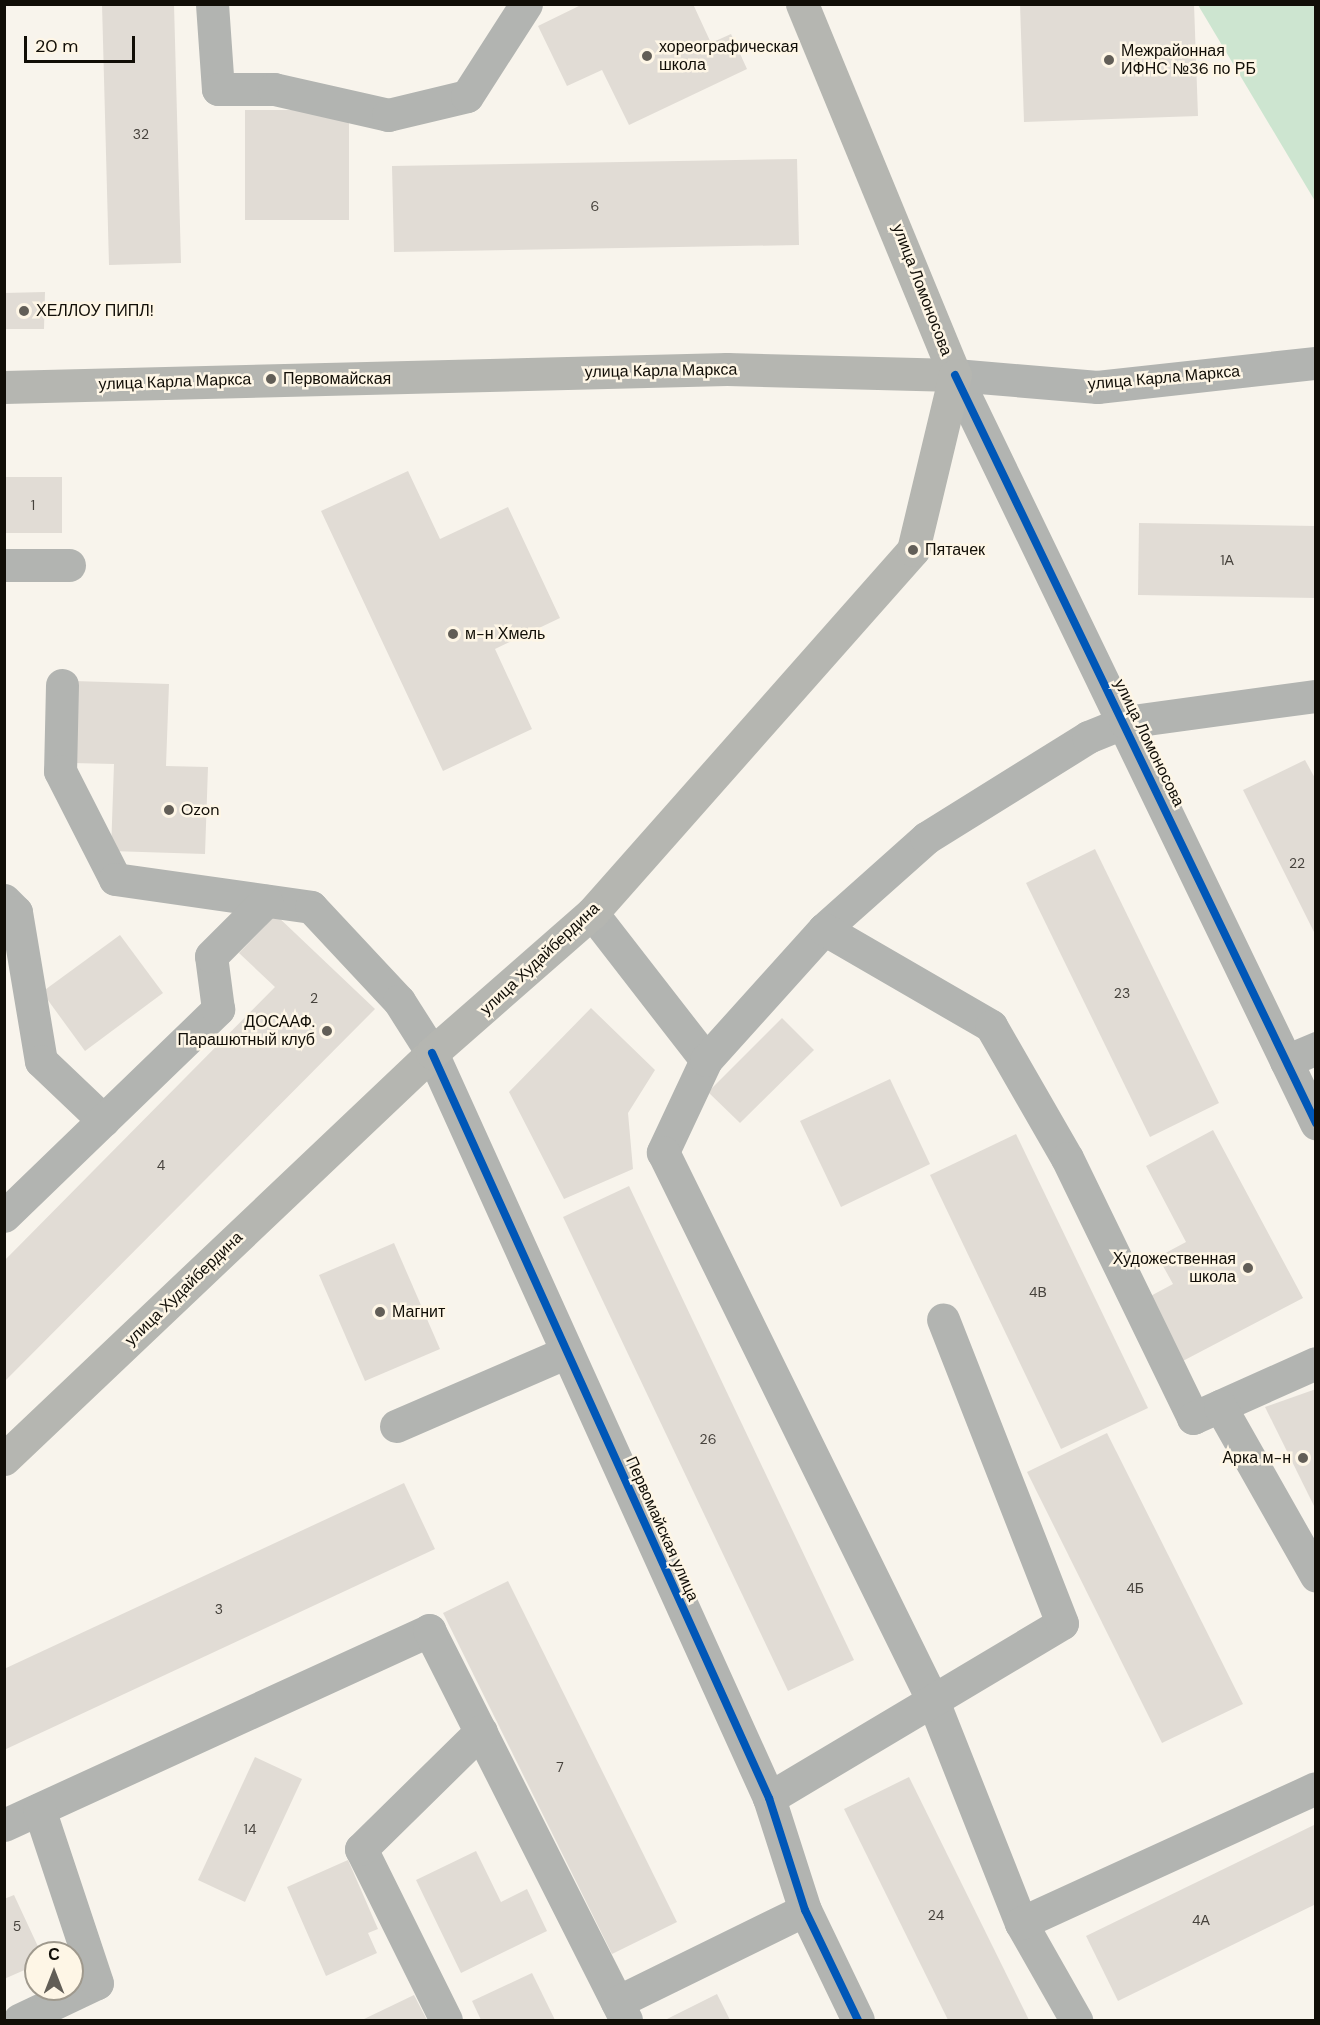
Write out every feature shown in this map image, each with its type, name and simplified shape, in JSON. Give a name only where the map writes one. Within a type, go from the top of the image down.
[{"type":"main road","name":"улица Ломоносова","points":[[802,4],[956,375]]},
{"type":"main road","name":"улица Карла Маркса","points":[[4,387],[727,369],[956,375]]},
{"type":"main road","name":"улица Худайбердина","points":[[4,1459],[432,1053],[592,913],[913,550],[956,375]]},
{"type":"street","points":[[212,4],[218,89],[274,89],[388,115],[467,96],[526,4]]},
{"type":"street","name":"улица Карла Маркса","points":[[956,375],[1096,387],[1316,363]]},
{"type":"street","name":"улица Ломоносова","points":[[956,375],[1125,722],[1316,1124]]},
{"type":"street","points":[[4,565],[69,565]]},
{"type":"street","name":"Первомайская улица","points":[[62,685],[60,771],[115,879],[311,907],[399,1001],[432,1053],[769,1798],[805,1910],[858,2020]]},
{"type":"street","points":[[1076,2020],[1021,1923],[933,1701],[663,1152],[706,1060],[824,929],[926,838],[1088,737],[1125,722],[1316,696]]},
{"type":"street","points":[[4,900],[16,912],[41,1061],[103,1120]]},
{"type":"street","points":[[4,1216],[218,1010],[211,956],[266,901]]},
{"type":"street","points":[[592,913],[706,1060]]},
{"type":"street","points":[[824,929],[991,1026],[1066,1158],[1193,1418],[1316,1363]]},
{"type":"street","points":[[1286,1061],[1316,1048]]},
{"type":"street","points":[[769,1798],[1062,1623],[943,1319]]},
{"type":"street","points":[[396,1426],[567,1352]]},
{"type":"street","points":[[1220,1406],[1316,1576]]},
{"type":"street","points":[[4,1825],[429,1630],[622,2011],[805,1910]]},
{"type":"street","points":[[446,2020],[361,1849],[481,1731]]},
{"type":"street","points":[[1021,1923],[1316,1788]]},
{"type":"street","points":[[19,2020],[97,1983],[39,1809]]},
{"type":"green space","points":[[1198,5],[1315,5],[1315,201]]},
{"type":"building","points":[[102,4],[174,4],[181,263],[109,265]]},
{"type":"building","name":"хореографическая школа","points":[[583,4],[693,4],[711,43],[731,34],[747,69],[629,125],[602,70],[567,86],[538,26]]},
{"type":"building","name":"Межрайонная ИФНС №36 по РБ","points":[[1020,4],[1194,4],[1198,116],[1024,122]]},
{"type":"building","points":[[245,110],[349,110],[349,220],[245,220]]},
{"type":"building","points":[[797,159],[799,245],[394,252],[392,166]]},
{"type":"building","name":"ХЕЛЛОУ ПИПЛ!","points":[[45,292],[44,329],[4,329],[4,293]]},
{"type":"building","name":"м-н Хмель","points":[[408,471],[440,539],[508,507],[560,618],[495,649],[532,729],[443,771],[321,511]]},
{"type":"building","points":[[4,477],[62,477],[62,533],[4,533]]},
{"type":"building","points":[[1139,523],[1316,526],[1316,598],[1138,595]]},
{"type":"building","points":[[74,681],[169,684],[166,766],[208,767],[205,854],[111,851],[114,764],[72,763]]},
{"type":"building","points":[[1305,760],[1316,780],[1316,936],[1243,790]]},
{"type":"building","points":[[1095,849],[1219,1103],[1150,1137],[1026,883]]},
{"type":"building","points":[[276,915],[375,1009],[4,1382],[4,1261],[275,987],[239,953]]},
{"type":"building","points":[[120,935],[163,993],[85,1051],[42,992]]},
{"type":"building","points":[[591,1008],[655,1070],[628,1113],[633,1169],[564,1199],[509,1092]]},
{"type":"building","points":[[782,1018],[814,1050],[740,1123],[708,1092]]},
{"type":"building","points":[[890,1079],[930,1164],[841,1207],[800,1121]]},
{"type":"building","name":"Художественная школа","points":[[1213,1130],[1303,1298],[1179,1363],[1145,1299],[1173,1284],[1158,1257],[1186,1242],[1146,1166]]},
{"type":"building","points":[[1016,1134],[1148,1408],[1061,1449],[930,1175]]},
{"type":"building","points":[[629,1186],[854,1660],[788,1691],[563,1217]]},
{"type":"building","name":"Магнит","points":[[394,1243],[440,1349],[365,1381],[319,1275]]},
{"type":"building","name":"Арка м-н","points":[[1316,1389],[1316,1510],[1265,1407]]},
{"type":"building","points":[[1107,1433],[1243,1704],[1162,1743],[1027,1472]]},
{"type":"building","points":[[404,1483],[435,1549],[4,1750],[4,1669]]},
{"type":"building","points":[[508,1581],[677,1922],[612,1954],[443,1613]]},
{"type":"building","points":[[255,1757],[302,1779],[245,1902],[198,1880]]},
{"type":"building","points":[[909,1777],[1029,2020],[948,2020],[844,1809]]},
{"type":"building","points":[[1316,1824],[1316,1904],[1118,2001],[1086,1936]]},
{"type":"building","points":[[476,1851],[501,1902],[527,1889],[547,1931],[461,1973],[416,1880]]},
{"type":"building","points":[[348,1860],[378,1929],[368,1933],[377,1953],[326,1976],[287,1887]]},
{"type":"building","points":[[14,1895],[35,1941],[24,1941],[24,1970],[4,1979],[4,1899]]},
{"type":"building","points":[[532,1973],[555,2020],[481,2020],[472,2001]]},
{"type":"building","points":[[717,1994],[730,2020],[665,2020]]},
{"type":"building","points":[[414,1995],[427,2020],[362,2020]]},
{"type":"cycle path","points":[[955,375],[1316,1123]]},
{"type":"cycle path","points":[[432,1053],[769,1798],[805,1910],[858,2020]]},
{"type":"place","name":"хореографическая школа","points":[[647,56]]},
{"type":"place","name":"Межрайонная ИФНС №36 по РБ","points":[[1109,60]]},
{"type":"place","name":"ХЕЛЛОУ ПИПЛ!","points":[[24,311]]},
{"type":"place","name":"Первомайская","points":[[271,379]]},
{"type":"place","name":"Пятачек","points":[[913,550]]},
{"type":"place","name":"м-н Хмель","points":[[453,634]]},
{"type":"place","name":"Ozon","points":[[169,810]]},
{"type":"place","name":"ДОСААФ. Парашютный клуб","points":[[327,1031]]},
{"type":"place","name":"Художественная школа","points":[[1248,1268]]},
{"type":"place","name":"Магнит","points":[[380,1312]]},
{"type":"place","name":"Арка м-н","points":[[1303,1458]]}]
